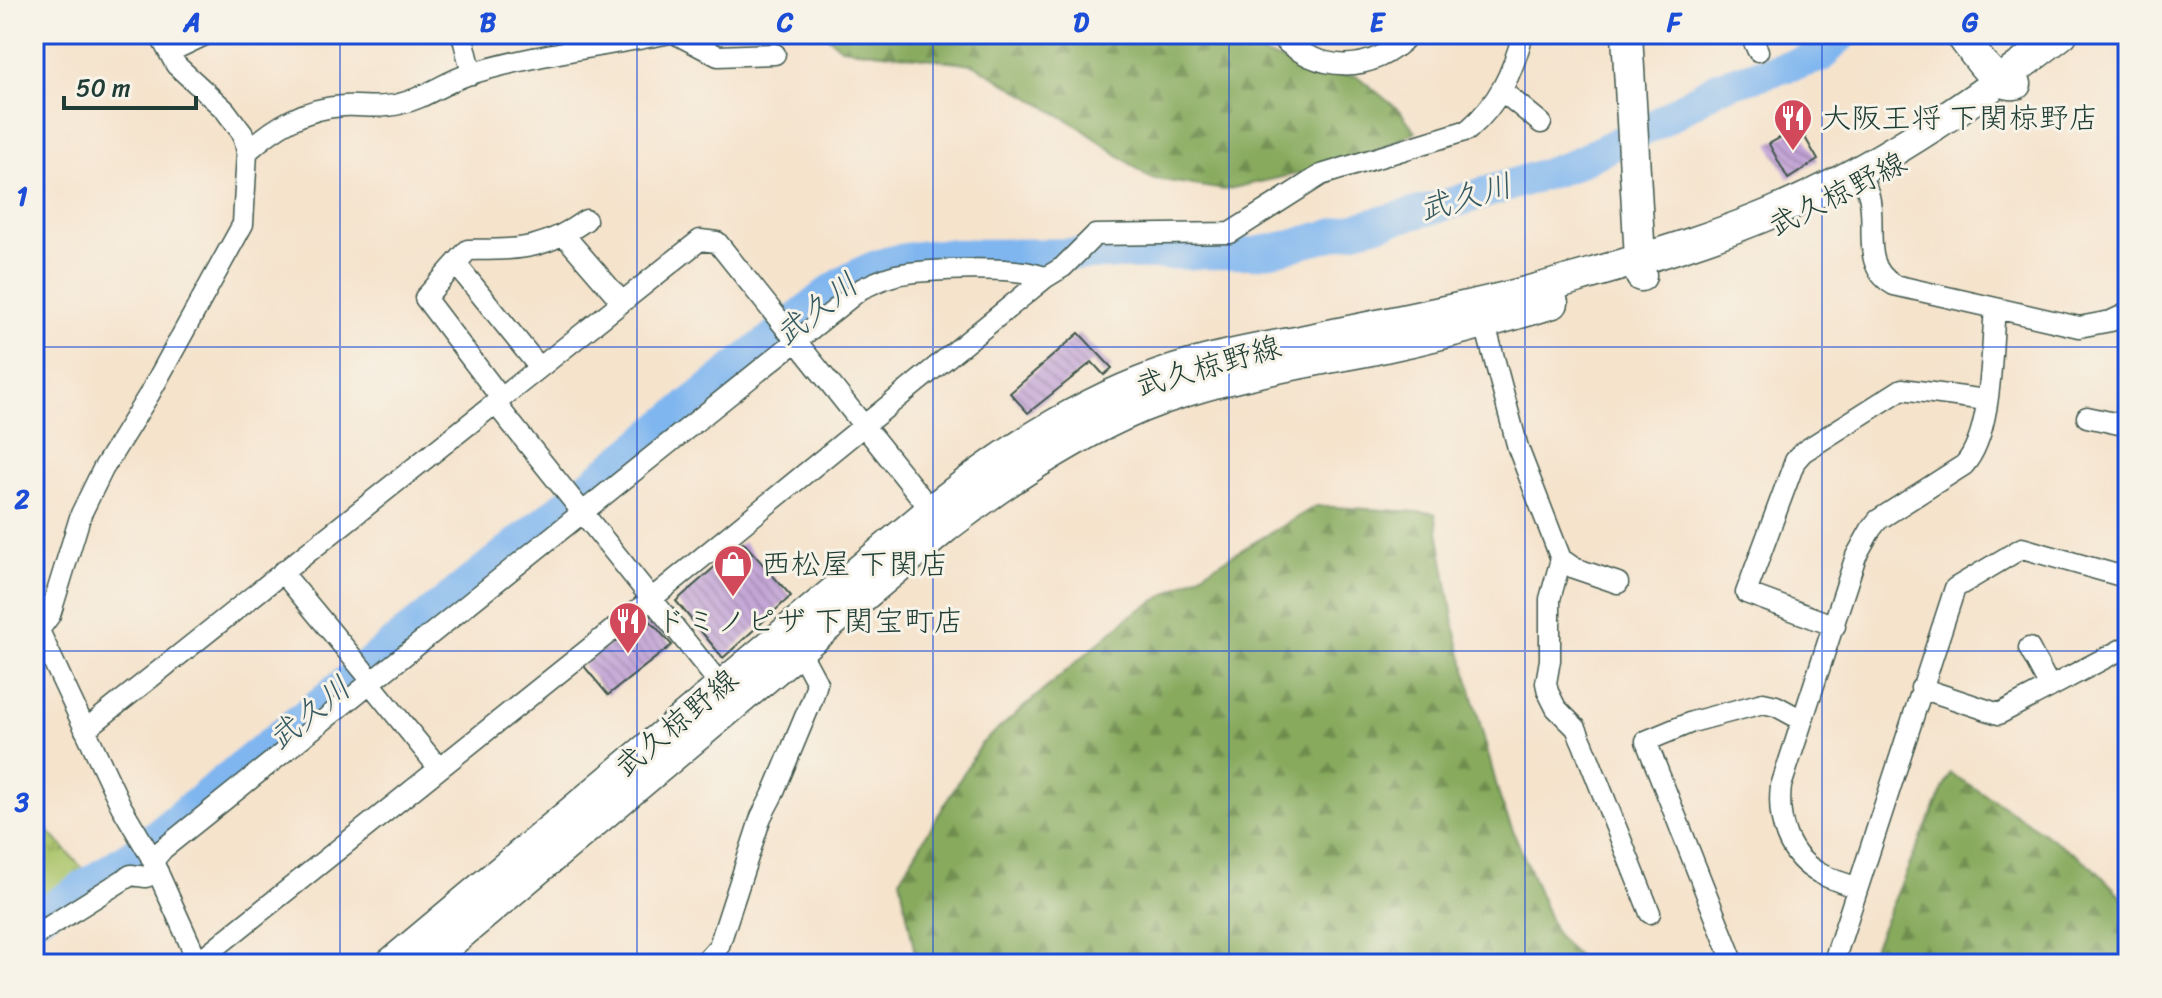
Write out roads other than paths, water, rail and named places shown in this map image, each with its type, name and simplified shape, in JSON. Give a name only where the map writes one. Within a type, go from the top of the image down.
[{"type":"main road","points":[[1627,34],[1641,268]]},
{"type":"main road","points":[[1960,34],[2010,82]]},
{"type":"main road","points":[[1960,34],[1969,52],[1974,75],[1972,87],[1961,106]]},
{"type":"main road","name":"武久椋野線","points":[[390,964],[728,694],[800,651],[984,497],[1082,436],[1143,407],[1198,388],[1483,314],[1641,268],[1704,257],[1861,178],[1919,153],[2010,82],[2062,34]]},
{"type":"main road","name":"武久椋野線","points":[[1861,178],[1961,106],[2010,82],[2086,34]]},
{"type":"main road","name":"武久椋野線","points":[[425,964],[931,510],[1018,446],[1069,416],[1130,387],[1191,365],[1483,314]]},
{"type":"street","points":[[207,34],[164,43],[176,65],[232,117],[243,134],[247,152],[243,224],[193,320],[86,502],[50,615],[36,627],[121,806],[154,863],[197,963],[650,600],[1054,272],[1095,235],[1230,233],[1321,175],[1468,130],[1489,110],[1502,91],[1523,34]]},
{"type":"street","points":[[462,34],[472,74]]},
{"type":"street","points":[[247,152],[285,122],[315,110],[398,105],[472,74],[512,63],[665,34]]},
{"type":"street","points":[[676,34],[718,56],[775,54]]},
{"type":"street","points":[[1277,34],[1310,58],[1346,64],[1372,61],[1399,45],[1410,34]]},
{"type":"street","points":[[1502,91],[1541,123]]},
{"type":"street","points":[[1861,178],[1870,198],[1871,253],[1887,281],[2079,327],[2111,321],[2128,313]]},
{"type":"street","points":[[586,220],[552,241],[512,250],[468,250],[425,298],[564,491],[728,694]]},
{"type":"street","points":[[564,235],[622,302]]},
{"type":"street","points":[[85,730],[700,240],[717,242],[931,510]]},
{"type":"street","points":[[456,264],[539,367]]},
{"type":"street","points":[[34,936],[131,875],[146,877],[163,849],[794,339],[861,289],[894,275],[916,272],[1054,272]]},
{"type":"street","points":[[1857,888],[1813,869],[1794,850],[1786,836],[1780,812],[1781,786],[1856,556],[1871,529],[1889,512],[1956,471],[1973,455],[1986,400],[1995,308]]},
{"type":"street","points":[[1483,314],[1518,448],[1561,559],[1574,568],[1618,583]]},
{"type":"street","points":[[1835,626],[1746,593],[1795,461],[1803,452],[1902,389],[1986,400]]},
{"type":"street","points":[[2087,417],[2128,426]]},
{"type":"street","points":[[1833,964],[1955,588],[2022,548],[2128,578]]},
{"type":"street","points":[[1561,559],[1550,599],[1548,692],[1556,708],[1576,728],[1650,913]]},
{"type":"street","points":[[282,572],[438,767]]},
{"type":"street","points":[[1921,688],[1999,714],[2128,646]]},
{"type":"street","points":[[2029,648],[2050,687]]},
{"type":"street","points":[[703,964],[719,946],[761,817],[812,700],[817,683],[811,677],[800,651]]},
{"type":"street","points":[[1734,964],[1646,741],[1692,722],[1763,703],[1776,706],[1802,720]]},
{"type":"waterway","name":"武久川","points":[[34,919],[134,853],[829,292],[869,269],[894,261],[940,255],[1255,253],[1286,247],[1439,207],[1568,167],[1658,123],[1719,86],[1820,57],[1843,34]]},
{"type":"place","name":"大阪王将 下関椋野店","points":[[1793,152]]},
{"type":"place","name":"西松屋 下関店","points":[[733,598]]},
{"type":"place","name":"ドミノピザ 下関宝町店","points":[[628,655]]}]
